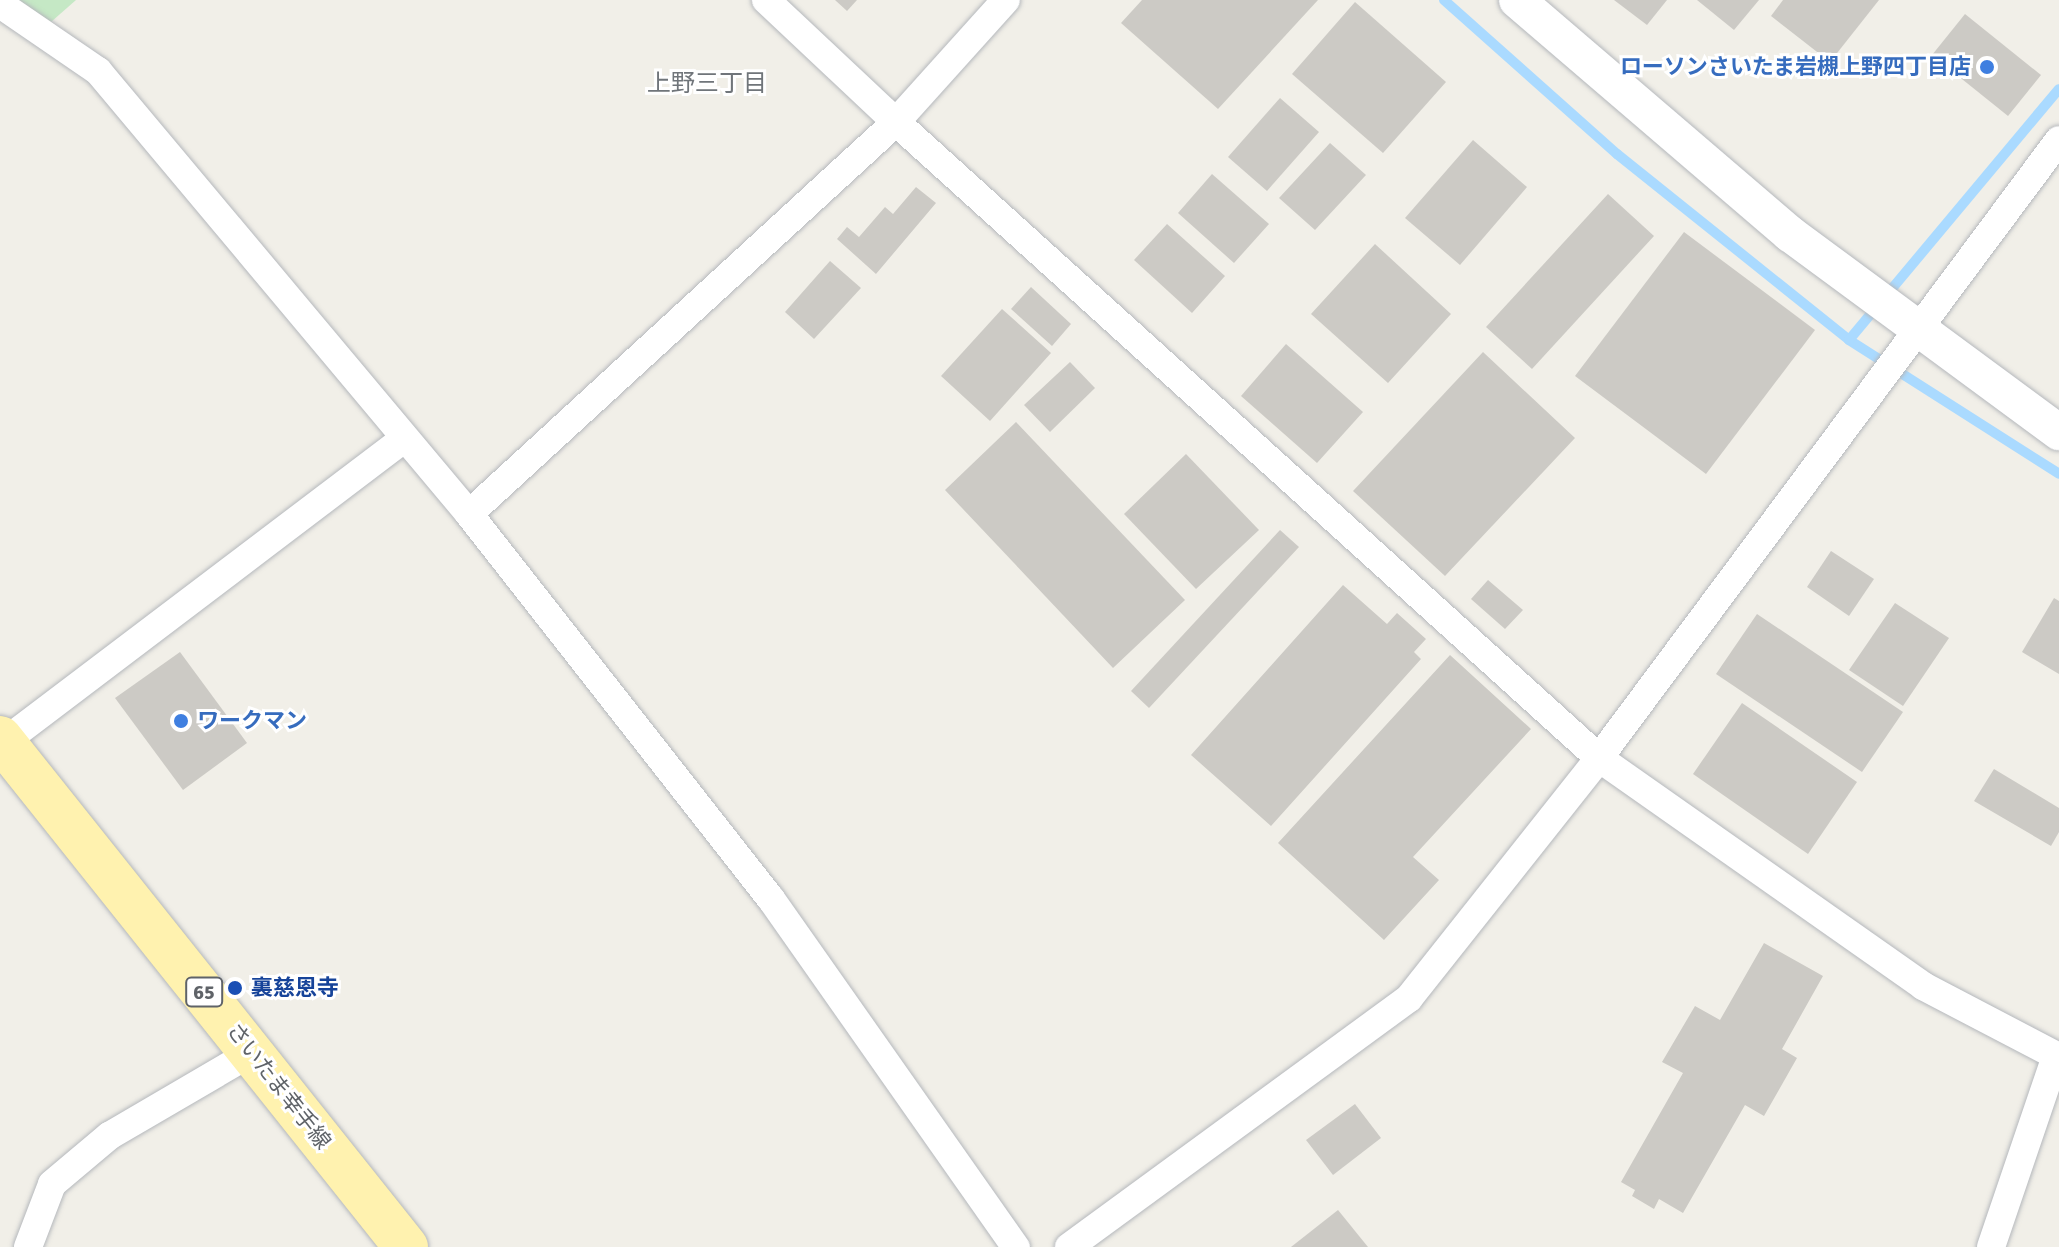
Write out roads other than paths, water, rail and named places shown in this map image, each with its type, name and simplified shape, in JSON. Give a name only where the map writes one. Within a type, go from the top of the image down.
[{"type":"main road","name":"さいたま幸手線","points":[[2,740],[406,1247]]},
{"type":"street","points":[[766,0],[896,122],[1599,758],[1923,986],[2057,1056],[1991,1247]]},
{"type":"street","points":[[469,514],[896,122],[1006,0]]},
{"type":"street","points":[[1517,0],[1790,234],[2059,432]]},
{"type":"street","points":[[0,4],[98,71],[469,514],[771,899],[1016,1247]]},
{"type":"street","points":[[1069,1247],[1409,998],[1599,758],[2059,140]]},
{"type":"street","points":[[2,740],[405,438]]},
{"type":"street","points":[[28,1247],[52,1184],[109,1136],[253,1052]]},
{"type":"waterway","points":[[1444,0],[1617,154],[1849,340],[2059,474]]},
{"type":"waterway","points":[[1849,340],[2059,89]]},
{"type":"place","name":"ローソンさいたま岩槻上野四丁目店","points":[[1987,67]]},
{"type":"place","name":"ワークマン","points":[[181,721]]},
{"type":"place","name":"裏慈恩寺","points":[[235,988]]},
{"type":"district","name":"上野三丁目","points":[[707,84]]}]
